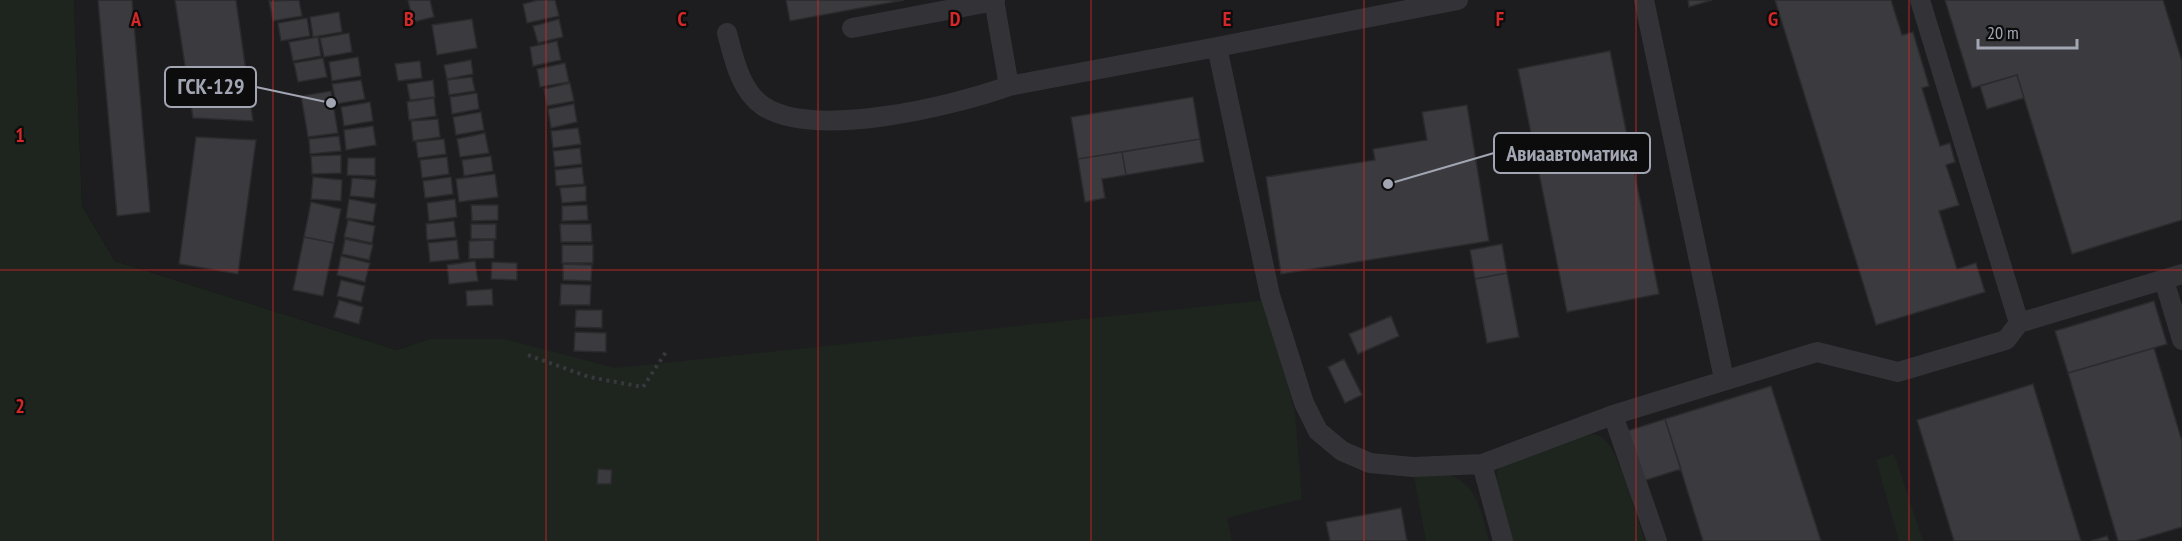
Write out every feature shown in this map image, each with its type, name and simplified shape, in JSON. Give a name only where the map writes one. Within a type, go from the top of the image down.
[{"type":"lane","points":[[728,33],[736,68],[748,91],[764,106],[795,119],[844,121],[965,102],[1009,87],[1458,0]]},
{"type":"lane","points":[[1644,0],[1724,379]]},
{"type":"lane","points":[[1920,0],[2019,323]]},
{"type":"lane","points":[[852,28],[995,1],[1009,87]]},
{"type":"lane","points":[[1216,47],[1270,295],[1304,403],[1318,430],[1342,451],[1370,463],[1413,467],[1482,464],[1613,415],[1817,352],[1898,372],[2007,340],[2019,323],[2173,277],[2182,340]]},
{"type":"lane","points":[[1613,415],[1657,541]]},
{"type":"lane","points":[[1482,464],[1503,541]]},
{"type":"path","points":[[528,355],[588,377],[643,387],[666,352]]},
{"type":"shaded area","points":[[0,0],[74,0],[82,206],[115,261],[397,350],[429,339],[504,339],[615,368],[1266,300],[1295,413],[1302,499],[1227,518],[1232,541],[0,541]]},
{"type":"shaded area","points":[[74,0],[2182,0],[2182,541],[883,541],[429,339],[397,350],[115,261],[82,206]]},
{"type":"shaded area","points":[[1582,434],[1599,436],[1610,446],[1628,487],[1645,541],[1511,541],[1496,481],[1497,471],[1504,461]]},
{"type":"shaded area","points":[[1894,454],[1923,541],[1899,541],[1876,460]]},
{"type":"shaded area","points":[[1449,475],[1467,486],[1473,493],[1481,511],[1489,541],[1426,541],[1414,476]]},
{"type":"building","points":[[98,0],[132,0],[150,212],[117,216]]},
{"type":"building","points":[[175,0],[236,0],[253,121],[193,118]]},
{"type":"building","points":[[299,0],[302,16],[273,21],[269,1]]},
{"type":"building","points":[[408,0],[430,0],[434,17],[413,22]]},
{"type":"building","points":[[538,0],[555,0],[559,16],[527,23],[523,4]]},
{"type":"building","points":[[786,0],[904,0],[790,21]]},
{"type":"building","points":[[1688,0],[1712,0],[1689,7]]},
{"type":"building","points":[[1775,0],[1891,0],[1902,35],[1913,32],[1929,86],[1922,88],[1940,146],[1950,143],[1955,162],[1946,165],[1959,205],[1939,211],[1957,269],[1976,263],[1985,292],[1876,325]]},
{"type":"building","points":[[1945,0],[2163,0],[2182,61],[2182,220],[2072,254],[2017,75],[1972,88]]},
{"type":"building","points":[[339,12],[342,32],[313,37],[310,17]]},
{"type":"building","points":[[307,18],[310,36],[281,41],[278,23]]},
{"type":"building","points":[[472,19],[477,48],[437,55],[432,25]]},
{"type":"building","points":[[559,19],[563,37],[538,43],[533,26]]},
{"type":"building","points":[[349,33],[352,52],[324,57],[320,38]]},
{"type":"building","points":[[318,37],[321,56],[293,61],[289,42]]},
{"type":"building","points":[[557,41],[561,60],[533,66],[530,47]]},
{"type":"building","points":[[1610,51],[1659,294],[1567,312],[1518,69]]},
{"type":"building","points":[[358,57],[361,76],[332,81],[329,62]]},
{"type":"building","points":[[323,58],[327,77],[298,82],[294,63]]},
{"type":"building","points":[[471,60],[473,74],[447,79],[444,65]]},
{"type":"building","points":[[420,61],[422,78],[398,81],[395,64]]},
{"type":"building","points":[[565,63],[569,82],[540,87],[537,69]]},
{"type":"building","points":[[2017,75],[2024,98],[1987,109],[1980,86]]},
{"type":"building","points":[[472,77],[475,91],[449,95],[447,80]]},
{"type":"building","points":[[361,80],[365,99],[336,104],[332,84]]},
{"type":"building","points":[[433,80],[435,97],[410,100],[407,84]]},
{"type":"building","points":[[570,83],[574,101],[547,106],[544,89]]},
{"type":"building","points":[[331,91],[338,133],[308,137],[301,96]]},
{"type":"building","points":[[477,93],[479,109],[452,114],[450,97]]},
{"type":"building","points":[[1193,97],[1200,139],[1078,159],[1071,117]]},
{"type":"building","points":[[434,98],[436,116],[409,120],[407,102]]},
{"type":"building","points":[[370,102],[373,121],[344,126],[341,107]]},
{"type":"building","points":[[574,104],[577,122],[551,128],[548,109]]},
{"type":"building","points":[[1467,105],[1489,241],[1281,274],[1266,177],[1375,160],[1373,149],[1427,140],[1422,112]]},
{"type":"building","points":[[481,112],[484,130],[456,135],[453,117]]},
{"type":"building","points":[[438,119],[440,137],[413,141],[411,121]]},
{"type":"building","points":[[373,126],[376,145],[346,150],[344,130]]},
{"type":"building","points":[[578,128],[581,144],[553,148],[551,131]]},
{"type":"building","points":[[485,133],[489,153],[460,157],[457,139]]},
{"type":"building","points":[[339,136],[341,151],[310,154],[309,139]]},
{"type":"building","points":[[196,137],[256,140],[238,274],[179,264]]},
{"type":"building","points":[[444,139],[446,154],[418,158],[416,142]]},
{"type":"building","points":[[1200,139],[1204,162],[1126,175],[1122,152]]},
{"type":"building","points":[[580,148],[582,164],[555,167],[553,151]]},
{"type":"building","points":[[1122,152],[1126,175],[1102,179],[1105,198],[1085,202],[1078,159]]},
{"type":"building","points":[[341,155],[341,173],[312,174],[311,156]]},
{"type":"building","points":[[491,156],[493,171],[464,176],[462,160]]},
{"type":"building","points":[[447,157],[449,174],[422,178],[420,160]]},
{"type":"building","points":[[348,158],[375,158],[375,176],[347,175]]},
{"type":"building","points":[[582,167],[584,184],[556,186],[555,170]]},
{"type":"building","points":[[495,174],[498,197],[459,202],[456,179]]},
{"type":"building","points":[[313,177],[342,180],[341,201],[311,199]]},
{"type":"building","points":[[451,177],[453,194],[425,198],[423,181]]},
{"type":"building","points":[[352,178],[376,180],[374,198],[350,196]]},
{"type":"building","points":[[586,186],[586,201],[562,203],[560,188]]},
{"type":"building","points":[[349,199],[376,204],[373,222],[346,218]]},
{"type":"building","points":[[455,199],[457,217],[429,221],[427,203]]},
{"type":"building","points":[[311,202],[341,209],[334,243],[304,237]]},
{"type":"building","points":[[471,205],[498,205],[498,220],[472,221]]},
{"type":"building","points":[[587,205],[588,220],[562,221],[562,206]]},
{"type":"building","points":[[348,220],[375,226],[372,243],[344,237]]},
{"type":"building","points":[[454,221],[456,237],[427,240],[426,224]]},
{"type":"building","points":[[471,224],[496,224],[496,239],[471,239]]},
{"type":"building","points":[[560,224],[591,224],[592,242],[561,242]]},
{"type":"building","points":[[304,237],[334,243],[323,296],[293,290]]},
{"type":"building","points":[[345,239],[373,245],[369,260],[342,254]]},
{"type":"building","points":[[457,240],[459,259],[430,262],[428,243]]},
{"type":"building","points":[[494,240],[494,258],[469,259],[469,241]]},
{"type":"building","points":[[1502,244],[1507,273],[1475,279],[1470,250]]},
{"type":"building","points":[[562,245],[593,245],[593,263],[562,263]]},
{"type":"building","points":[[341,256],[370,263],[365,282],[337,275]]},
{"type":"building","points":[[475,261],[478,281],[449,284],[447,265]]},
{"type":"building","points":[[492,262],[517,263],[517,280],[491,279]]},
{"type":"building","points":[[563,264],[592,265],[591,281],[563,280]]},
{"type":"building","points":[[1507,273],[1519,337],[1487,343],[1475,279]]},
{"type":"building","points":[[341,280],[365,286],[361,302],[337,296]]},
{"type":"building","points":[[561,284],[591,285],[590,305],[560,305]]},
{"type":"building","points":[[492,289],[493,305],[467,306],[466,291]]},
{"type":"building","points":[[339,300],[363,307],[359,324],[334,317]]},
{"type":"building","points":[[2154,301],[2167,344],[2068,373],[2055,331]]},
{"type":"building","points":[[576,310],[602,310],[602,328],[575,327]]},
{"type":"building","points":[[1391,316],[1399,336],[1358,354],[1349,334]]},
{"type":"building","points":[[575,332],[606,333],[606,352],[574,351]]},
{"type":"building","points":[[2154,348],[2182,441],[2182,527],[2135,541],[2118,541],[2068,373]]},
{"type":"building","points":[[1344,359],[1362,395],[1345,403],[1328,367]]},
{"type":"building","points":[[2033,384],[2081,541],[1954,541],[1917,420]]},
{"type":"building","points":[[1771,386],[1821,541],[1703,541],[1665,419]]},
{"type":"building","points":[[1665,419],[1681,469],[1643,481],[1627,431]]},
{"type":"building","points":[[598,469],[612,470],[611,484],[597,484]]},
{"type":"building","points":[[1401,508],[1407,541],[1330,541],[1326,522]]},
{"type":"building","points":[[2107,536],[2109,541],[2091,541]]},
{"type":"place","name":"ГСК-129","points":[[331,103]]},
{"type":"place","name":"Авиаавтоматика","points":[[1388,184]]}]
